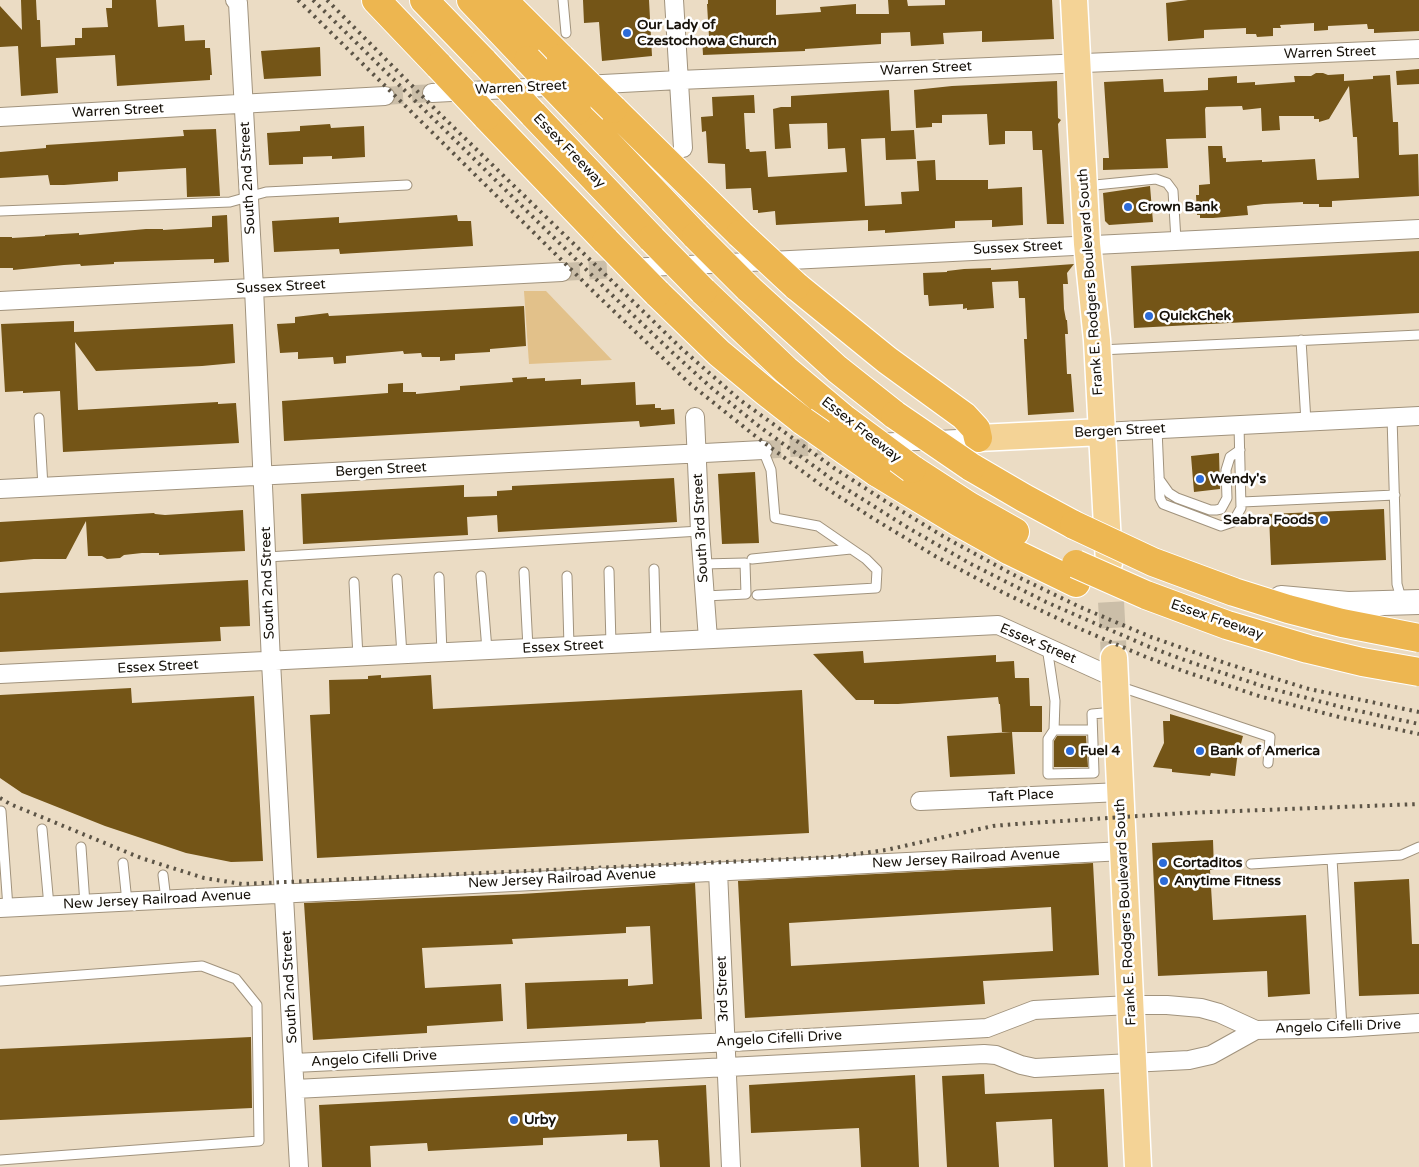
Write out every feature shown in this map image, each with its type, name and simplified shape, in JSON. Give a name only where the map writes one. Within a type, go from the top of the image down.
[{"type":"highway","points":[[376,0],[657,293],[719,353],[766,392],[876,472],[960,523],[1010,551],[1076,573]]},
{"type":"highway","name":"Essex Freeway","points":[[424,0],[703,291],[786,370],[843,418],[912,469],[1076,573],[1121,585],[1173,606],[1280,642],[1362,662],[1419,672]]},
{"type":"highway","points":[[471,0],[748,288],[837,369],[895,415],[971,467],[1074,525],[1153,562],[1234,592],[1342,623],[1419,638]]},
{"type":"highway","points":[[503,0],[564,45],[613,109],[740,234],[796,286],[886,360],[968,420],[976,429],[978,438]]},
{"type":"main road","name":"Frank E. Rodgers Boulevard South","points":[[1074,0],[1087,244],[1098,351],[1109,563]]},
{"type":"main road","name":"Bergen Street","points":[[978,438],[1102,432]]},
{"type":"main road","name":"Frank E. Rodgers Boulevard South","points":[[1115,673],[1116,712],[1107,764],[1121,792],[1138,1167]]},
{"type":"street","name":"South 2nd Street","points":[[235,0],[238,3],[244,104],[271,662],[299,1167]]},
{"type":"street","points":[[674,0],[683,148]]},
{"type":"street","name":"Warren Street","points":[[432,93],[1077,62],[1419,49]]},
{"type":"street","name":"Warren Street","points":[[0,117],[385,96]]},
{"type":"street","name":"Sussex Street","points":[[616,269],[1419,228]]},
{"type":"street","name":"Sussex Street","points":[[0,301],[562,272]]},
{"type":"street","name":"Bergen Street","points":[[1102,432],[1419,416]]},
{"type":"street","name":"South 3rd Street","points":[[695,417],[700,532],[708,639]]},
{"type":"street","name":"Bergen Street","points":[[821,446],[978,438]]},
{"type":"street","name":"Bergen Street","points":[[0,489],[763,450]]},
{"type":"street","points":[[1109,563],[1137,566],[1247,592],[1297,600],[1348,604],[1410,602]]},
{"type":"street","name":"Essex Street","points":[[0,674],[998,625],[1047,647],[1115,673]]},
{"type":"street","name":"Taft Place","points":[[920,801],[1121,792]]},
{"type":"street","name":"New Jersey Railroad Avenue","points":[[4,908],[1124,852]]},
{"type":"street","name":"3rd Street","points":[[718,871],[731,1167]]},
{"type":"street","name":"Angelo Cifelli Drive","points":[[294,1063],[987,1028],[1034,1010],[1130,1005],[1167,1005],[1201,1008],[1219,1013],[1256,1030],[1342,1028],[1419,1023]]},
{"type":"street","name":"Angelo Cifelli Drive","points":[[295,1088],[984,1054],[996,1055],[1021,1065],[1035,1068],[1134,1063],[1200,1059],[1211,1055],[1256,1030]]},
{"type":"lane","points":[[563,0],[564,45]]},
{"type":"lane","points":[[1084,186],[1156,179],[1167,183],[1173,191],[1176,240]]},
{"type":"lane","points":[[0,210],[230,202],[266,192],[408,185]]},
{"type":"lane","points":[[1098,351],[1419,335]]},
{"type":"lane","points":[[1300,340],[1306,422]]},
{"type":"lane","points":[[1392,417],[1397,584],[1410,602]]},
{"type":"lane","points":[[39,418],[43,487]]},
{"type":"lane","points":[[1157,429],[1160,498],[1163,504],[1220,526],[1233,522],[1242,508],[1239,425]]},
{"type":"lane","points":[[758,595],[876,588],[877,570],[866,559],[818,526],[775,518],[772,470],[763,450]]},
{"type":"lane","points":[[1159,479],[1169,493],[1177,498],[1210,510],[1221,509],[1227,498],[1226,470],[1230,457],[1240,450]]},
{"type":"lane","points":[[1242,502],[1395,495]]},
{"type":"lane","points":[[267,557],[700,532]]},
{"type":"lane","points":[[752,559],[851,548]]},
{"type":"lane","points":[[703,564],[745,562],[746,594],[705,596]]},
{"type":"lane","points":[[654,569],[656,642]]},
{"type":"lane","points":[[609,571],[611,644]]},
{"type":"lane","points":[[524,572],[528,648]]},
{"type":"lane","points":[[481,576],[487,650]]},
{"type":"lane","points":[[567,576],[569,646]]},
{"type":"lane","points":[[439,577],[442,653]]},
{"type":"lane","points":[[397,579],[402,655]]},
{"type":"lane","points":[[354,582],[358,657]]},
{"type":"lane","points":[[1047,647],[1055,701],[1054,730],[1048,739],[1048,774],[1071,771],[1082,774],[1094,774],[1107,764],[1092,730],[1092,714],[1116,712]]},
{"type":"lane","points":[[1115,673],[1270,737],[1268,763]]},
{"type":"lane","points":[[1054,730],[1070,733],[1092,730]]},
{"type":"lane","points":[[1082,774],[1083,793]]},
{"type":"lane","points":[[0,811],[4,908]]},
{"type":"lane","points":[[42,829],[49,906]]},
{"type":"lane","points":[[81,846],[85,904]]},
{"type":"lane","points":[[1252,864],[1401,855],[1419,847]]},
{"type":"lane","points":[[1332,859],[1342,1028]]},
{"type":"lane","points":[[123,863],[127,902]]},
{"type":"lane","points":[[163,875],[166,900]]},
{"type":"lane","points":[[0,981],[202,966],[236,979],[257,1005],[259,1141],[0,1160]]},
{"type":"shaded area","points":[[524,291],[546,291],[612,360],[529,364]]},
{"type":"building","points":[[21,0],[36,0],[37,20],[40,20],[41,47],[75,45],[75,38],[82,38],[82,28],[108,27],[106,8],[112,8],[112,0],[156,0],[158,27],[184,25],[185,41],[205,40],[205,48],[210,48],[212,75],[210,75],[210,80],[117,86],[115,55],[56,58],[58,93],[21,96],[18,46],[0,47],[0,6],[22,30]]},
{"type":"building","name":"Our Lady of Czestochowa Church","points":[[583,0],[649,0],[652,56],[602,61],[599,22],[584,23]]},
{"type":"building","points":[[708,0],[776,0],[776,15],[821,12],[820,7],[856,4],[856,14],[889,14],[888,0],[907,0],[908,6],[945,5],[945,0],[1052,0],[1054,39],[982,42],[982,31],[943,33],[944,44],[911,46],[910,32],[881,33],[881,44],[805,49],[805,51],[703,55],[702,37],[709,37]]},
{"type":"building","points":[[1188,0],[1419,0],[1419,31],[1374,33],[1374,29],[1368,29],[1367,24],[1328,26],[1328,30],[1314,31],[1314,23],[1280,25],[1281,28],[1273,28],[1273,36],[1257,37],[1256,34],[1246,34],[1246,28],[1204,30],[1204,38],[1168,41],[1166,3]]},
{"type":"building","points":[[320,47],[321,76],[264,79],[261,51]]},
{"type":"building","points":[[1419,69],[1419,84],[1397,85],[1396,71]]},
{"type":"building","points":[[1316,73],[1328,75],[1344,74],[1344,81],[1373,79],[1373,76],[1390,75],[1393,122],[1398,122],[1399,155],[1418,154],[1419,196],[1332,201],[1332,207],[1319,207],[1319,204],[1303,204],[1303,202],[1264,204],[1247,206],[1248,215],[1200,218],[1200,215],[1197,215],[1196,195],[1199,195],[1199,185],[1210,184],[1208,146],[1222,146],[1223,158],[1226,158],[1226,162],[1315,159],[1317,180],[1359,178],[1357,137],[1353,137],[1349,86],[1329,119],[1319,122],[1319,119],[1314,119],[1314,116],[1279,116],[1280,130],[1262,131],[1261,108],[1243,110],[1242,106],[1206,107],[1206,138],[1166,139],[1168,168],[1103,170],[1103,158],[1109,158],[1104,82],[1163,79],[1164,92],[1192,91],[1208,90],[1208,78],[1237,76],[1237,83],[1255,82],[1255,85],[1295,82],[1294,76],[1311,76]]},
{"type":"building","points":[[1057,81],[1058,118],[1061,120],[1058,124],[1064,224],[1047,224],[1042,150],[1033,150],[1032,131],[1005,131],[1005,144],[989,145],[987,114],[942,115],[942,123],[932,123],[932,127],[916,128],[914,90],[952,86]]},
{"type":"building","points":[[889,90],[891,131],[914,130],[916,159],[886,160],[885,138],[861,139],[865,206],[902,204],[901,192],[919,191],[917,161],[935,160],[936,180],[988,180],[988,189],[1022,187],[1023,225],[992,227],[992,220],[955,221],[955,228],[885,233],[885,230],[868,231],[868,220],[776,225],[775,211],[758,213],[758,210],[753,210],[751,188],[726,189],[725,164],[708,163],[706,131],[702,132],[701,117],[713,116],[712,97],[754,95],[755,113],[744,113],[746,149],[749,149],[750,152],[766,151],[768,177],[847,172],[845,148],[828,149],[827,123],[789,124],[791,148],[775,149],[773,109],[791,107],[791,96]]},
{"type":"building","points":[[330,124],[331,128],[364,126],[365,157],[332,159],[332,156],[303,157],[303,164],[269,165],[267,133],[300,131],[300,126]]},
{"type":"building","points":[[216,129],[220,196],[187,197],[186,168],[118,172],[118,181],[64,185],[50,185],[48,175],[0,178],[0,152],[46,148],[46,145],[184,136],[183,130]]},
{"type":"building","name":"Crown Bank","points":[[1150,186],[1153,222],[1109,225],[1105,221],[1103,193]]},
{"type":"building","points":[[227,215],[229,262],[214,263],[214,259],[114,262],[114,264],[81,266],[80,264],[13,270],[13,268],[0,268],[0,237],[12,238],[79,233],[79,235],[146,229],[163,230],[212,227],[212,216]]},
{"type":"building","points":[[457,215],[458,221],[471,221],[473,246],[340,254],[339,249],[274,252],[272,221],[339,217],[339,223]]},
{"type":"building","points":[[1419,251],[1419,313],[1134,328],[1131,266]]},
{"type":"building","points":[[1074,264],[1067,273],[1068,284],[1063,284],[1068,334],[1065,334],[1067,374],[1071,374],[1074,412],[1028,415],[1024,339],[1027,339],[1025,298],[1019,298],[1018,281],[992,282],[994,308],[967,310],[967,308],[963,309],[963,304],[929,306],[928,295],[924,295],[923,273],[964,269],[991,268],[991,270]]},
{"type":"building","points":[[524,306],[526,346],[490,349],[490,352],[455,354],[455,360],[440,361],[440,357],[422,357],[421,353],[404,354],[403,351],[346,356],[346,363],[334,364],[333,357],[298,359],[298,352],[280,353],[277,324],[295,323],[295,317],[328,313],[329,316]]},
{"type":"building","points":[[74,321],[74,332],[233,324],[235,363],[96,371],[75,342],[78,410],[218,402],[218,404],[236,403],[239,443],[63,452],[60,391],[5,392],[1,324]]},
{"type":"building","points":[[527,377],[527,379],[545,378],[545,381],[581,379],[581,385],[635,382],[636,405],[655,404],[655,408],[661,408],[661,410],[674,409],[675,424],[640,427],[639,421],[284,441],[282,401],[388,393],[388,384],[403,383],[403,392],[416,392],[416,394],[460,390],[460,386],[513,382],[512,378]]},
{"type":"building","points":[[1219,453],[1220,489],[1194,492],[1191,456]]},
{"type":"building","points":[[755,472],[759,543],[722,544],[718,474]]},
{"type":"building","points":[[674,478],[677,522],[498,532],[497,515],[467,517],[468,535],[303,544],[301,494],[464,485],[464,497],[497,496],[497,491],[512,490],[512,486]]},
{"type":"building","points":[[1384,509],[1386,560],[1271,565],[1269,514]]},
{"type":"building","points":[[243,510],[245,551],[159,555],[159,553],[142,553],[107,559],[102,556],[88,556],[86,521],[66,559],[0,562],[0,522]]},
{"type":"building","points":[[248,580],[250,626],[220,627],[221,641],[0,652],[0,593]]},
{"type":"building","points":[[863,651],[864,663],[996,655],[996,662],[1014,661],[1015,678],[1029,678],[1030,706],[1042,706],[1042,732],[1002,732],[998,697],[898,704],[874,704],[874,700],[856,700],[813,654]]},
{"type":"building","points":[[381,675],[381,678],[431,675],[433,709],[802,690],[809,833],[317,858],[310,715],[330,714],[329,680],[368,679],[368,676]]},
{"type":"building","points":[[131,688],[132,703],[254,696],[263,861],[231,862],[186,853],[105,826],[22,793],[0,778],[0,695]]},
{"type":"building","name":"Bank of America","points":[[1170,714],[1243,736],[1235,776],[1211,773],[1210,776],[1172,772],[1172,769],[1153,767],[1164,743],[1163,721],[1170,721]]},
{"type":"building","points":[[1012,732],[1015,774],[950,777],[947,736]]},
{"type":"building","name":"Fuel 4","points":[[1057,736],[1086,736],[1088,767],[1054,767],[1054,741]]},
{"type":"building","points":[[1213,840],[1214,870],[1210,870],[1213,920],[1306,915],[1310,994],[1268,997],[1267,971],[1158,976],[1152,843]]},
{"type":"building","points":[[1093,863],[1099,975],[983,981],[985,1004],[745,1018],[738,881]],"holes":[[[1051,907],[1053,951],[791,966],[789,923]]]},
{"type":"building","points":[[1409,879],[1412,944],[1419,944],[1419,994],[1359,996],[1354,882]]},
{"type":"building","points":[[695,883],[702,1019],[527,1029],[525,983],[628,979],[628,986],[653,984],[650,926],[626,927],[626,933],[512,939],[513,944],[422,948],[425,988],[501,984],[503,1021],[427,1026],[427,1033],[313,1040],[304,903],[521,894]]},
{"type":"building","points":[[251,1037],[252,1108],[0,1120],[0,1049]]},
{"type":"building","points":[[984,1074],[985,1094],[1104,1089],[1108,1167],[1054,1167],[1052,1119],[996,1122],[999,1167],[947,1167],[942,1076]]},
{"type":"building","points":[[915,1075],[919,1167],[861,1167],[859,1128],[751,1133],[749,1085]]},
{"type":"building","name":"Urby","points":[[706,1085],[710,1167],[660,1167],[658,1140],[627,1141],[627,1134],[543,1138],[543,1145],[428,1151],[427,1143],[370,1146],[371,1167],[322,1167],[319,1105]]},
{"type":"tunnel","points":[[385,96],[432,93]]},
{"type":"tunnel","points":[[562,272],[616,269]]},
{"type":"tunnel","points":[[763,450],[821,446]]},
{"type":"tunnel","points":[[1109,563],[1114,658]]},
{"type":"railway","points":[[298,0],[598,296],[689,383],[821,485],[935,556],[1004,593],[1078,628],[1146,657],[1262,697],[1343,718],[1419,734]]},
{"type":"railway","points":[[313,0],[673,353],[714,390],[760,427],[840,485],[910,529],[971,564],[1046,602],[1147,646],[1265,687],[1345,708],[1419,724]]},
{"type":"railway","points":[[327,0],[442,116],[682,349],[740,400],[834,468],[946,538],[1012,574],[1080,607],[1151,637],[1228,664],[1309,689],[1419,712]]},
{"type":"railway","points":[[0,798],[10,804],[141,858],[204,878],[242,884],[834,857],[886,850],[993,826],[1185,813],[1419,804]]},
{"type":"place","name":"Our Lady of Czestochowa Church","points":[[627,33]]},
{"type":"place","name":"Crown Bank","points":[[1128,207]]},
{"type":"place","name":"QuickChek","points":[[1149,316]]},
{"type":"place","name":"Wendy's","points":[[1200,479]]},
{"type":"place","name":"Seabra Foods","points":[[1324,520]]},
{"type":"place","name":"Fuel 4","points":[[1070,751]]},
{"type":"place","name":"Bank of America","points":[[1200,751]]},
{"type":"place","name":"Cortaditos","points":[[1163,863]]},
{"type":"place","name":"Anytime Fitness","points":[[1164,881]]},
{"type":"place","name":"Urby","points":[[514,1120]]}]
